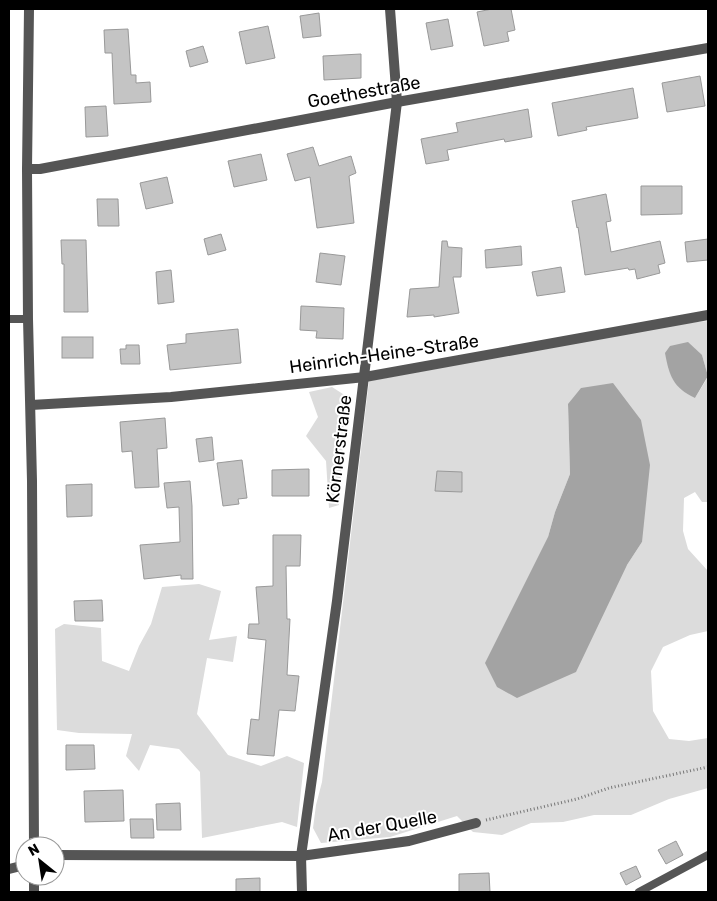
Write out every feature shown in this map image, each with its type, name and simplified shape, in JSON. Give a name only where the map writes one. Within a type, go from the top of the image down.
[{"type":"street","points":[[29,9],[27,169],[28,319],[31,405],[34,836]]},
{"type":"street","name":"Körnerstraße","points":[[302,892],[301,856],[337,601],[397,102],[390,9]]},
{"type":"street","name":"Goethestraße","points":[[27,169],[40,169],[397,102],[708,48]]},
{"type":"street","name":"Heinrich-Heine-Straße","points":[[31,405],[171,397],[365,377],[708,315]]},
{"type":"street","name":"An der Quelle","points":[[65,855],[301,856],[409,841],[476,823]]},
{"type":"lane","points":[[9,319],[28,319]]},
{"type":"lane","points":[[640,892],[708,855]]},
{"type":"path","points":[[476,823],[576,799],[609,788],[708,767]]},
{"type":"shaded area","points":[[708,321],[708,376],[702,355],[695,398],[708,377],[708,502],[702,502],[695,492],[684,498],[683,531],[688,549],[708,571],[708,631],[690,635],[663,647],[651,671],[653,711],[669,739],[689,741],[708,738],[708,788],[669,799],[631,815],[594,815],[563,822],[531,823],[502,835],[473,832],[457,816],[390,837],[321,843],[313,828],[322,782],[369,381],[675,324]],"holes":[[[568,404],[642,542],[627,565],[548,537],[555,512],[570,474]]]},
{"type":"shaded area","points":[[688,342],[702,355],[708,376],[695,398],[682,390],[673,380],[665,353],[670,346]]},
{"type":"shaded area","points":[[613,383],[641,420],[650,465],[642,542],[627,565],[576,672],[517,698],[497,687],[485,663],[548,537],[555,512],[570,474],[568,404],[581,388]]},
{"type":"shaded area","points":[[332,387],[346,396],[339,505],[329,508],[326,461],[306,436],[318,417],[309,392]]},
{"type":"shaded area","points":[[199,584],[221,591],[209,640],[237,636],[233,662],[207,658],[197,714],[228,755],[261,766],[287,756],[304,763],[297,827],[282,822],[202,838],[200,772],[179,749],[150,745],[139,771],[126,756],[132,734],[79,733],[57,730],[55,629],[64,624],[101,628],[102,661],[129,671],[139,646],[151,624],[162,587]]},
{"type":"building","points":[[492,9],[511,9],[515,30],[507,32],[509,41],[484,46],[477,12]]},
{"type":"building","points":[[319,13],[321,36],[303,38],[300,16]]},
{"type":"building","points":[[448,19],[453,46],[431,50],[426,23]]},
{"type":"building","points":[[268,26],[275,58],[246,64],[239,32]]},
{"type":"building","points":[[128,29],[131,75],[136,75],[136,83],[150,82],[151,102],[114,104],[112,53],[105,53],[104,30]]},
{"type":"building","points":[[203,46],[208,62],[190,67],[186,51]]},
{"type":"building","points":[[361,54],[361,78],[324,80],[323,56]]},
{"type":"building","points":[[700,76],[705,106],[667,112],[662,83]]},
{"type":"building","points":[[633,88],[638,118],[586,127],[587,130],[558,136],[552,103]]},
{"type":"building","points":[[106,106],[108,136],[86,137],[85,107]]},
{"type":"building","points":[[528,109],[532,137],[505,142],[504,139],[447,150],[449,160],[426,164],[421,139],[458,132],[456,123]]},
{"type":"building","points":[[313,147],[319,166],[351,156],[356,173],[349,176],[354,223],[317,228],[310,177],[295,181],[287,154]]},
{"type":"building","points":[[261,154],[267,180],[234,187],[228,161]]},
{"type":"building","points":[[167,177],[173,203],[146,209],[140,183]]},
{"type":"building","points":[[641,186],[682,186],[682,214],[641,215]]},
{"type":"building","points":[[606,194],[611,221],[606,222],[611,252],[660,241],[665,263],[658,265],[660,273],[637,279],[635,269],[629,270],[628,268],[585,275],[572,201]]},
{"type":"building","points":[[97,199],[118,199],[119,226],[98,226]]},
{"type":"building","points":[[221,234],[226,250],[208,255],[204,239]]},
{"type":"building","points":[[708,239],[708,260],[687,262],[685,242]]},
{"type":"building","points":[[61,240],[86,240],[88,312],[64,312],[64,264],[62,264]]},
{"type":"building","points":[[442,241],[447,241],[448,247],[462,248],[461,277],[453,277],[459,313],[434,317],[434,315],[407,317],[410,289],[439,287]]},
{"type":"building","points":[[521,246],[522,265],[486,268],[485,250]]},
{"type":"building","points":[[320,253],[345,256],[341,285],[316,282]]},
{"type":"building","points":[[561,267],[565,292],[537,296],[532,272]]},
{"type":"building","points":[[171,270],[174,302],[158,304],[156,272]]},
{"type":"building","points":[[301,306],[344,308],[343,339],[316,338],[317,331],[300,330]]},
{"type":"building","points":[[238,329],[241,363],[170,370],[167,345],[186,343],[186,334]]},
{"type":"building","points":[[62,337],[93,337],[93,358],[62,358]]},
{"type":"building","points":[[126,345],[139,345],[140,364],[121,364],[120,349],[126,349]]},
{"type":"building","points":[[165,418],[167,448],[157,449],[159,487],[135,488],[132,451],[122,452],[120,422]]},
{"type":"building","points":[[212,437],[214,460],[199,462],[196,439]]},
{"type":"building","points":[[242,460],[247,498],[238,499],[239,504],[223,506],[217,463]]},
{"type":"building","points":[[309,469],[309,496],[272,496],[272,470]]},
{"type":"building","points":[[437,471],[462,472],[462,492],[435,491]]},
{"type":"building","points":[[190,481],[193,579],[181,579],[181,575],[144,579],[140,545],[180,542],[179,507],[167,508],[164,483]]},
{"type":"building","points":[[92,484],[92,516],[67,517],[66,485]]},
{"type":"building","points":[[273,535],[301,535],[300,566],[286,566],[287,619],[290,619],[287,675],[299,676],[295,711],[279,710],[274,756],[247,754],[251,719],[259,720],[266,640],[248,638],[249,624],[259,624],[256,587],[273,586]]},
{"type":"building","points":[[102,600],[103,621],[75,621],[74,601]]},
{"type":"building","points":[[66,745],[94,745],[95,769],[66,770]]},
{"type":"building","points":[[123,790],[124,821],[85,822],[84,791]]},
{"type":"building","points":[[180,803],[181,830],[157,830],[156,804]]},
{"type":"building","points":[[130,819],[153,819],[154,838],[131,838]]},
{"type":"building","points":[[676,841],[683,855],[666,864],[658,850]]},
{"type":"building","points":[[636,866],[641,877],[626,885],[620,873]]},
{"type":"building","points":[[489,873],[490,892],[459,892],[459,874]]},
{"type":"building","points":[[260,878],[260,892],[236,892],[236,879]]}]
